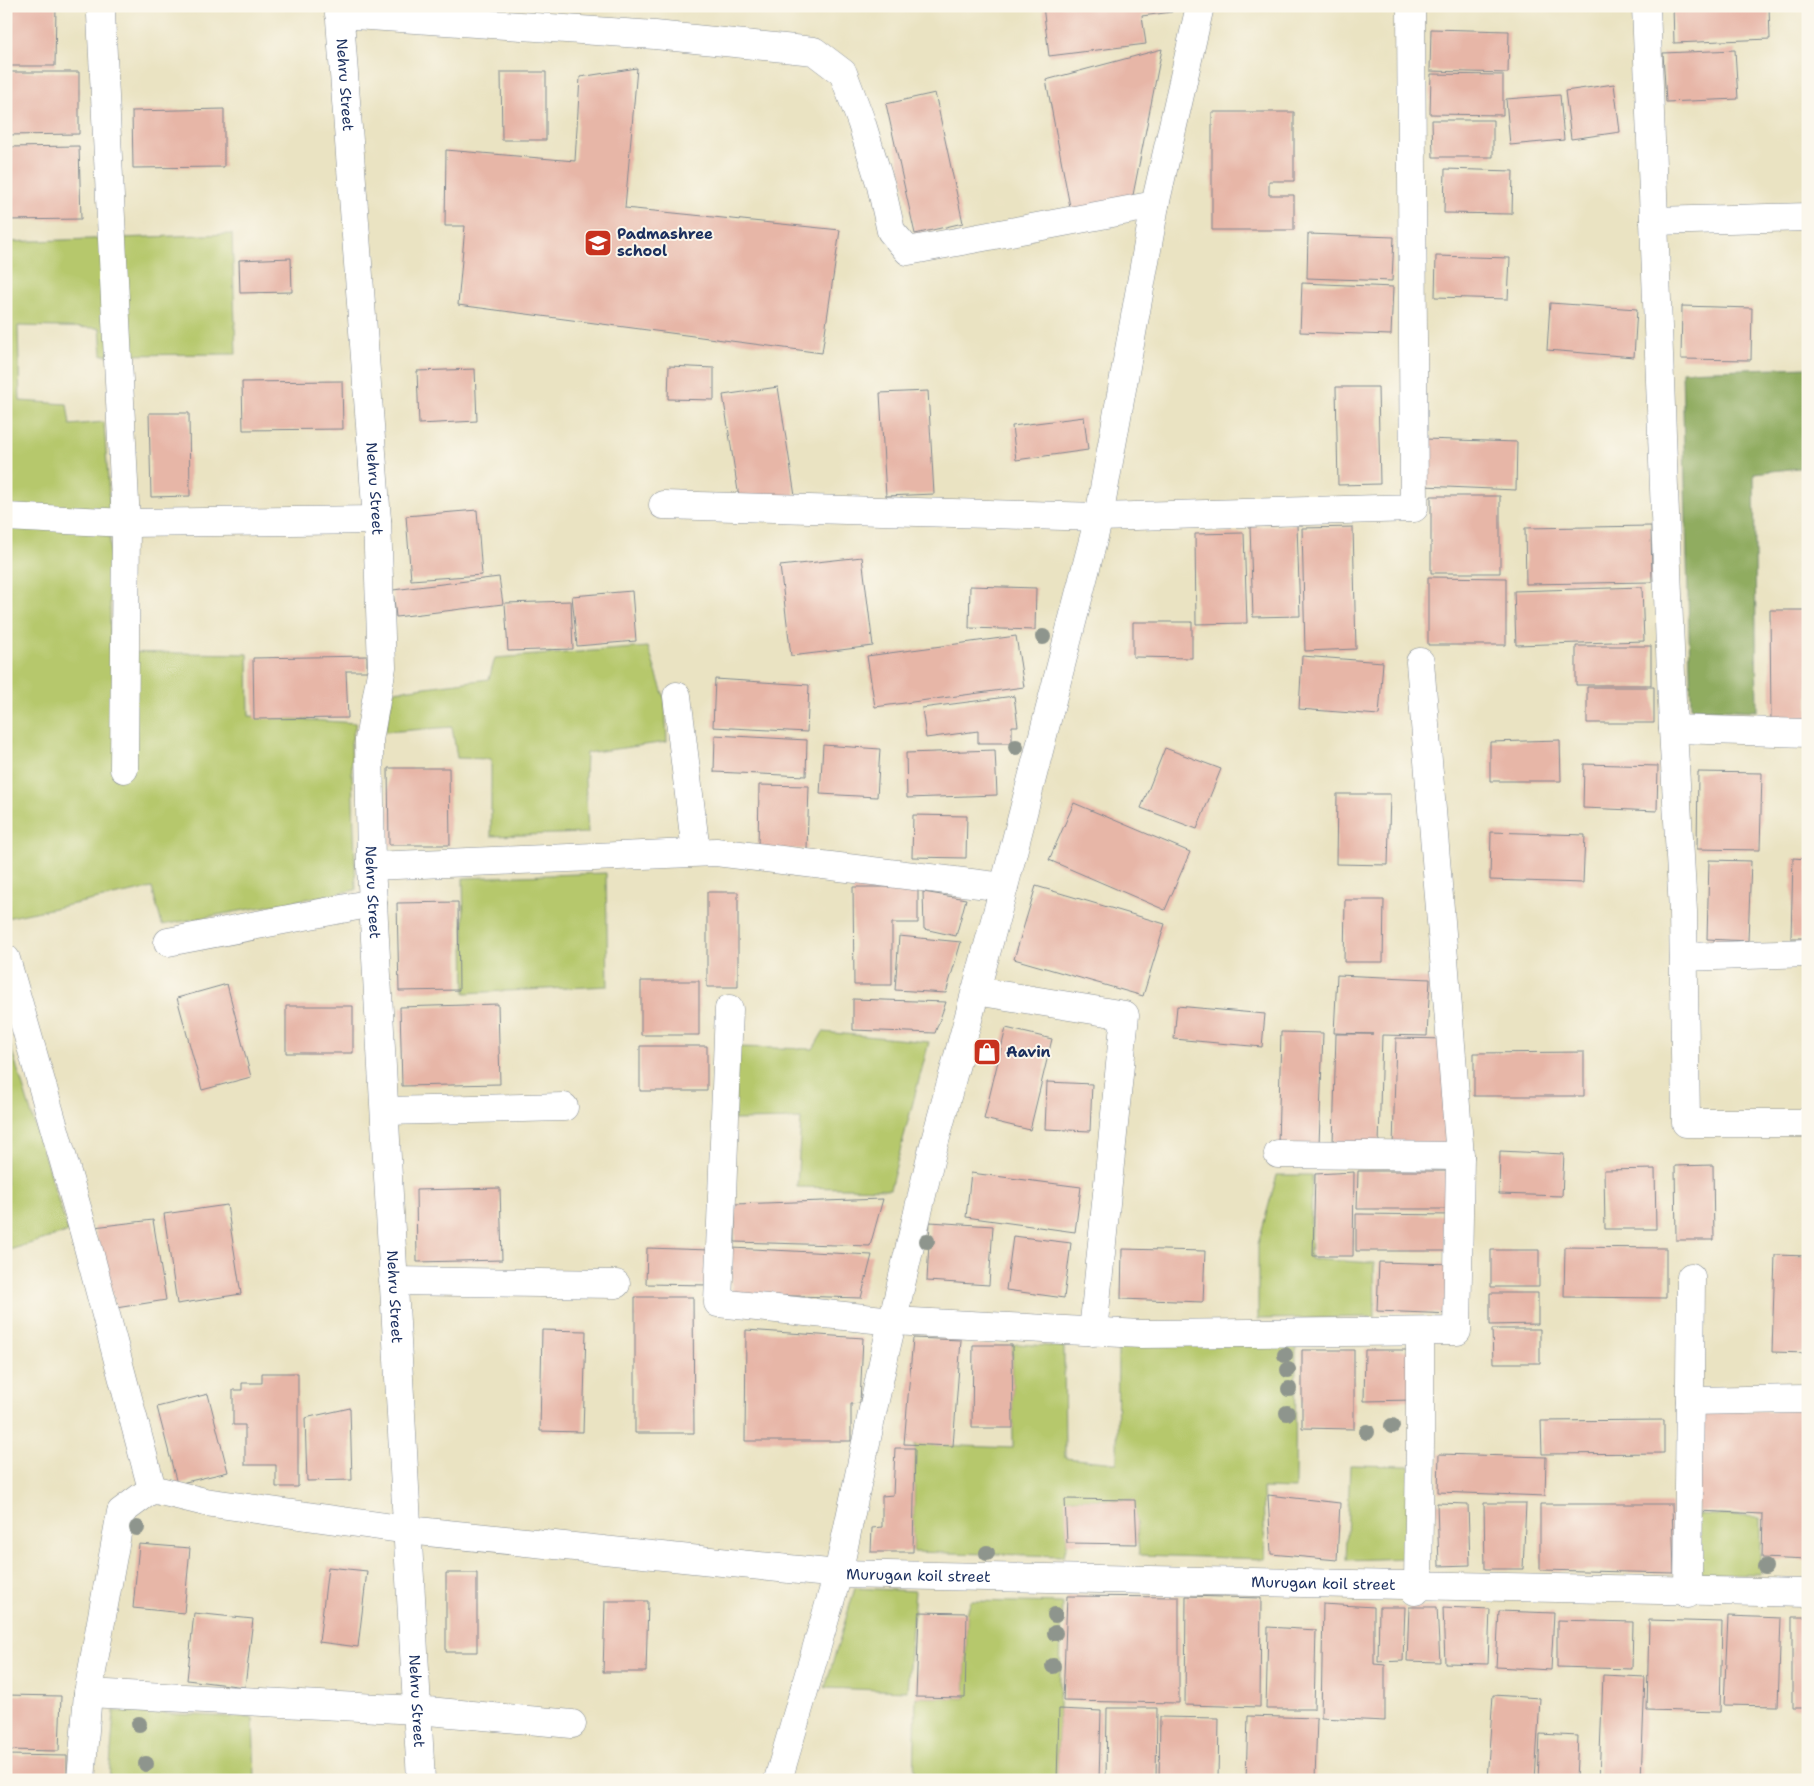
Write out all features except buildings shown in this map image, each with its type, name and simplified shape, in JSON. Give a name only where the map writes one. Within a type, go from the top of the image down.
[{"type":"street","points":[[102,6],[100,15],[126,523],[124,769]]},
{"type":"street","points":[[778,1780],[838,1574],[932,1152],[1004,887],[1099,517],[1154,205],[1200,6]]},
{"type":"street","points":[[663,506],[1099,517],[1414,508],[1411,6]]},
{"type":"street","points":[[1646,6],[1673,729],[1684,957],[1686,1123],[1808,1123]]},
{"type":"street","points":[[339,10],[655,34],[814,51],[843,73],[861,121],[881,186],[891,231],[908,251],[1154,205]]},
{"type":"street","name":"Nehru Street","points":[[339,10],[377,520],[382,667],[369,740],[371,866],[421,1780]]},
{"type":"street","points":[[1654,221],[1808,217]]},
{"type":"street","points":[[6,517],[126,523],[377,520]]},
{"type":"street","points":[[729,1009],[718,1303],[893,1321],[1141,1334],[1457,1331],[1460,1156],[1420,662]]},
{"type":"street","points":[[677,696],[696,852]]},
{"type":"street","points":[[1673,729],[1808,733]]},
{"type":"street","points":[[371,866],[716,852],[1004,887]]},
{"type":"street","points":[[168,942],[373,903]]},
{"type":"street","points":[[1684,957],[1808,953]]},
{"type":"street","points":[[6,959],[84,1232],[152,1489],[120,1512],[88,1693],[81,1780]]},
{"type":"street","points":[[976,991],[1126,1015],[1093,1332]]},
{"type":"street","points":[[385,1111],[564,1108]]},
{"type":"street","points":[[1278,1154],[1460,1156]]},
{"type":"street","points":[[1688,1593],[1691,1277]]},
{"type":"street","points":[[393,1280],[616,1284]]},
{"type":"street","points":[[1416,1588],[1420,1442],[1420,1332]]},
{"type":"street","points":[[1690,1401],[1808,1399]]},
{"type":"street","name":"Murugan koil street","points":[[152,1489],[205,1502],[408,1530],[838,1574],[1416,1588],[1688,1593],[1808,1593]]},
{"type":"street","points":[[88,1693],[417,1710],[572,1724]]},
{"type":"green space","points":[[232,234],[236,354],[102,355],[100,328],[18,326],[20,401],[67,404],[70,425],[104,422],[110,510],[110,652],[248,654],[249,716],[356,723],[351,743],[356,890],[162,925],[152,888],[6,918],[6,242]]},
{"type":"green space","points":[[1808,367],[1808,467],[1754,473],[1757,711],[1691,708],[1682,371]]},
{"type":"green space","points":[[648,647],[665,700],[667,742],[586,753],[585,779],[588,833],[491,836],[491,759],[457,758],[452,727],[385,732],[394,691],[489,679],[495,658]]},
{"type":"green space","points":[[606,873],[608,986],[465,993],[463,878]]},
{"type":"green space","points":[[6,1032],[68,1232],[6,1251]]},
{"type":"green space","points":[[823,1032],[929,1042],[890,1189],[797,1187],[801,1119],[734,1120],[737,1047],[813,1049]]},
{"type":"green space","points":[[1277,1175],[1312,1175],[1310,1259],[1374,1263],[1375,1317],[1258,1319],[1258,1244]]},
{"type":"green space","points":[[1296,1344],[1295,1489],[1263,1488],[1265,1559],[1139,1555],[1134,1500],[1066,1499],[1067,1543],[1064,1556],[913,1552],[915,1444],[1013,1448],[1012,1345],[1064,1347],[1065,1458],[1117,1463],[1118,1346]]},
{"type":"green space","points":[[1350,1465],[1410,1466],[1410,1558],[1346,1560]]},
{"type":"green space","points":[[1697,1514],[1760,1517],[1760,1574],[1696,1573]]},
{"type":"green space","points":[[855,1588],[915,1591],[907,1691],[825,1688]]},
{"type":"green space","points":[[971,1601],[1062,1603],[1057,1780],[914,1780],[916,1697],[965,1698],[967,1613]]},
{"type":"green space","points":[[114,1711],[253,1718],[255,1780],[109,1780]]},
{"type":"place","name":"Padmashree school","points":[[598,243]]},
{"type":"place","name":"Aavin","points":[[987,1052]]}]
